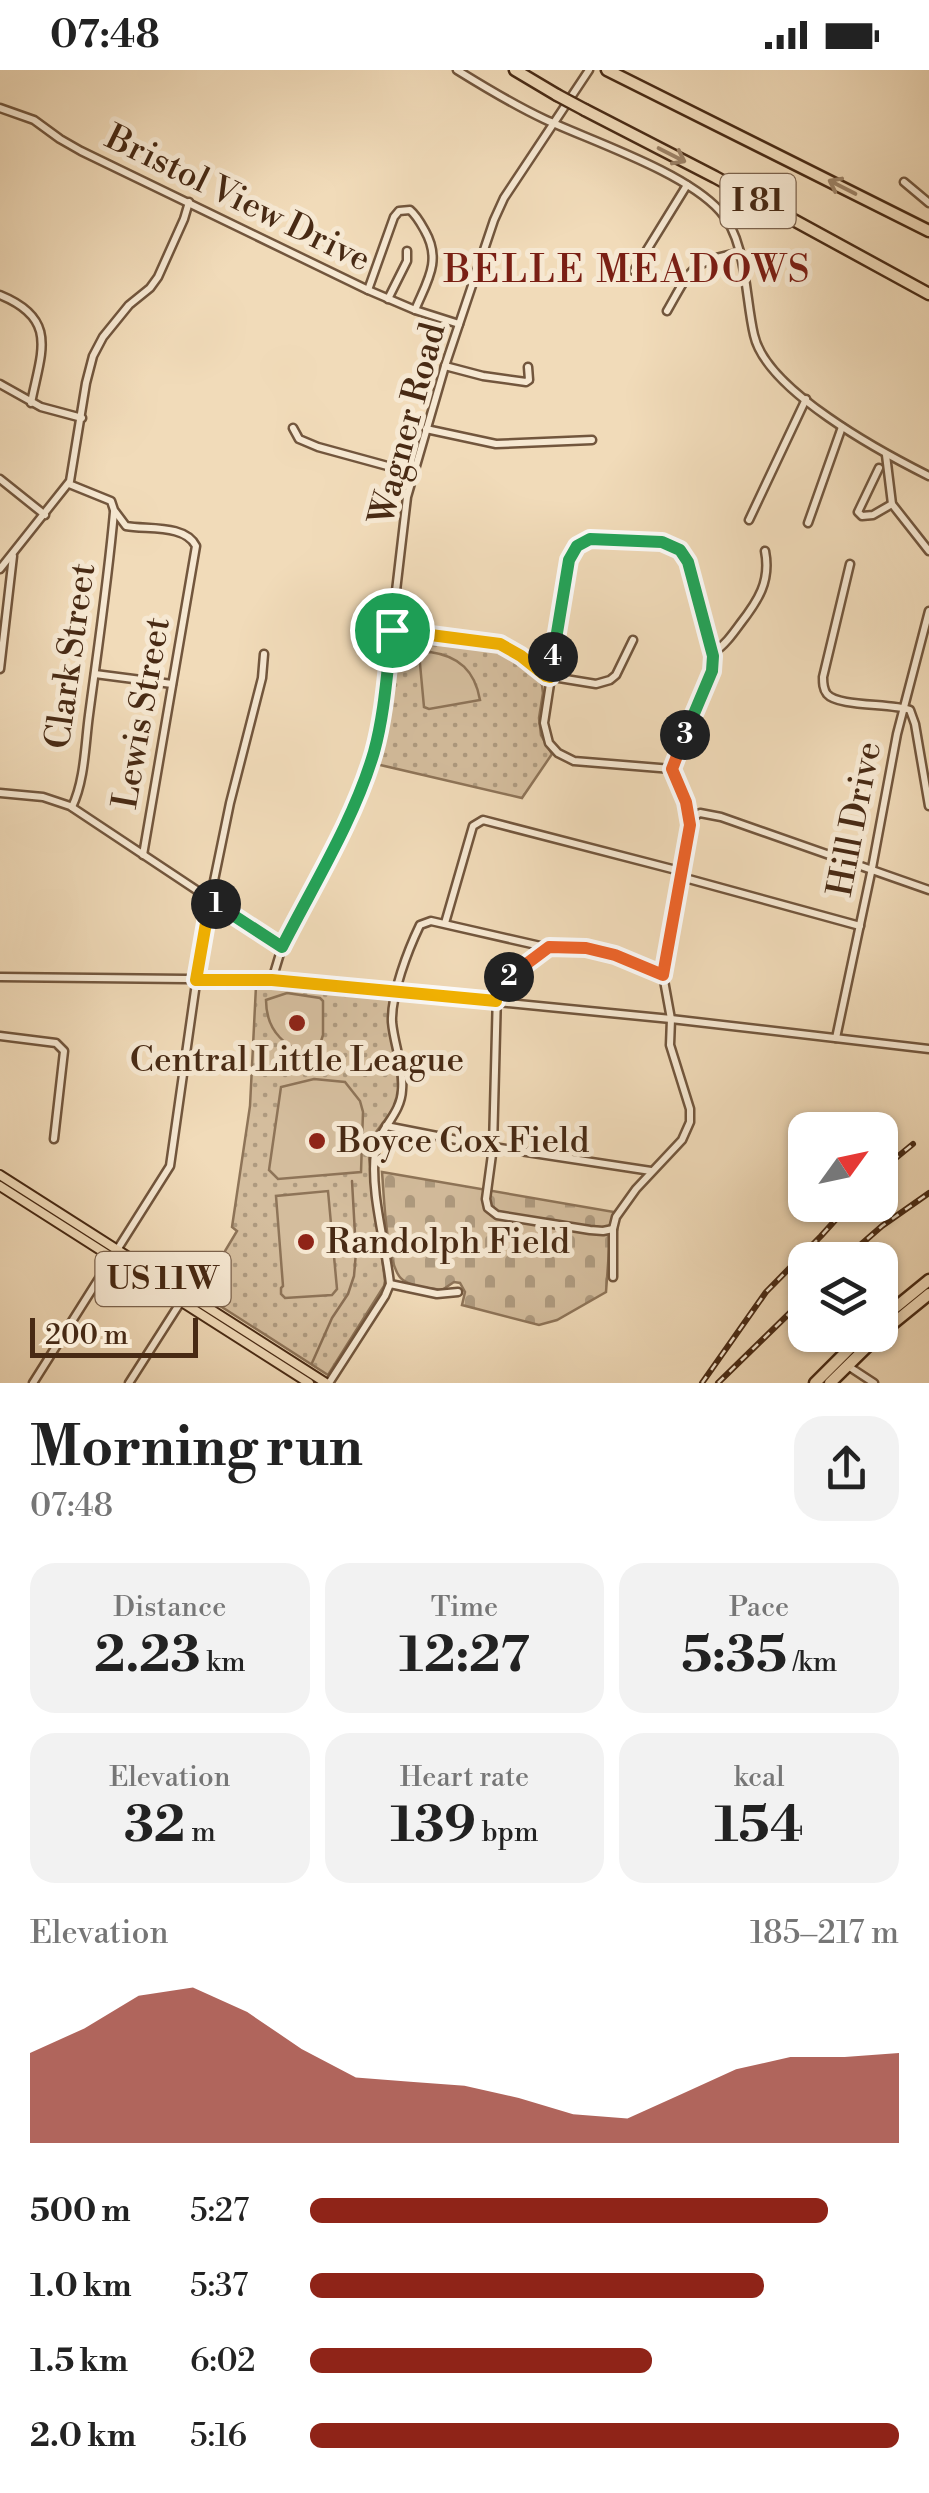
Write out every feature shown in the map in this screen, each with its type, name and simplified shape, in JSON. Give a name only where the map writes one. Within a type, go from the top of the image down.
[{"type":"highway","name":"I 81","points":[[515,70],[929,294]]},
{"type":"highway","name":"I 81","points":[[610,72],[929,231]]},
{"type":"highway","points":[[898,1319],[924,1298],[929,1280]]},
{"type":"highway","points":[[898,1311],[924,1298]]},
{"type":"highway","points":[[830,1383],[851,1352]]},
{"type":"highway","points":[[814,1383],[857,1352]]},
{"type":"main road","name":"US 11W","points":[[0,1175],[115,1254]]},
{"type":"main road","name":"US 11W","points":[[0,1186],[115,1254],[309,1383]]},
{"type":"main road","name":"US 11W","points":[[184,1298],[327,1383]]},
{"type":"street","points":[[458,70],[502,98],[687,185],[710,201],[734,232],[754,335],[773,371],[842,426],[929,476]]},
{"type":"street","name":"Wagner Road","points":[[272,980],[282,947],[347,819],[372,756],[381,720],[413,473],[500,206],[590,70]]},
{"type":"street","name":"Bristol View Drive","points":[[0,108],[34,120],[66,143],[368,290],[459,324]]},
{"type":"street","points":[[904,182],[929,203]]},
{"type":"street","points":[[634,271],[687,185]]},
{"type":"street","points":[[0,569],[69,484],[89,367],[97,346],[129,305],[158,277],[189,202]]},
{"type":"street","points":[[368,290],[394,217],[399,211],[410,210],[430,240],[434,255],[415,310]]},
{"type":"street","points":[[388,299],[407,251]]},
{"type":"street","points":[[667,311],[695,267],[710,258],[739,253]]},
{"type":"street","points":[[0,296],[29,310],[40,329],[31,403]]},
{"type":"street","points":[[445,366],[526,382],[528,367]]},
{"type":"street","points":[[0,384],[31,403],[82,418]]},
{"type":"street","points":[[749,520],[806,399]]},
{"type":"street","points":[[808,523],[842,426]]},
{"type":"street","points":[[293,428],[299,438],[318,447],[413,473]]},
{"type":"street","points":[[426,429],[496,444],[592,440]]},
{"type":"street","points":[[886,454],[892,504],[929,551]]},
{"type":"street","points":[[879,468],[858,509],[862,516],[873,515],[892,504]]},
{"type":"street","points":[[0,479],[44,515]]},
{"type":"street","points":[[69,484],[108,498],[114,510]]},
{"type":"street","name":"Lewis Street","points":[[114,510],[130,528],[158,528],[191,538],[196,546],[143,855]]},
{"type":"street","name":"Clark Street","points":[[72,807],[77,796],[114,510]]},
{"type":"street","points":[[614,1277],[616,1217],[682,1140],[690,1122],[690,1108],[670,1045],[671,1019],[663,975],[689,820],[672,769],[712,671],[713,653],[688,562],[680,550],[662,542],[590,539],[577,546],[569,560],[544,730],[549,744],[558,753],[581,762],[672,769]]},
{"type":"street","points":[[0,669],[14,551]]},
{"type":"street","points":[[713,653],[759,598],[767,576],[765,552]]},
{"type":"street","points":[[850,564],[823,678],[824,689],[837,700],[905,708],[912,714],[929,806]]},
{"type":"street","name":"Hill Drive","points":[[836,1038],[897,734],[929,612]]},
{"type":"street","points":[[392,630],[500,644],[543,675],[596,684],[610,680],[620,670],[633,640]]},
{"type":"street","points":[[33,1383],[170,1166],[210,900],[262,678],[264,654]]},
{"type":"street","points":[[94,674],[172,684]]},
{"type":"street","points":[[0,794],[43,797],[72,807],[282,947]]},
{"type":"street","points":[[689,820],[700,813],[721,817],[929,890]]},
{"type":"street","points":[[445,923],[473,826],[483,820],[676,870],[685,878],[860,926]]},
{"type":"street","points":[[407,1130],[402,1119],[402,1074],[392,1023],[396,990],[420,926],[431,920],[549,947],[586,948],[663,975]]},
{"type":"street","points":[[549,947],[498,988],[488,1208],[497,1215],[590,1230],[613,1228]]},
{"type":"street","points":[[0,977],[272,980],[671,1019],[929,1050]]},
{"type":"street","points":[[0,1036],[56,1043],[64,1051],[54,1139]]},
{"type":"street","points":[[327,1383],[390,1284],[374,1162],[377,1142],[400,1104]]},
{"type":"street","points":[[386,1126],[493,1148],[653,1171]]},
{"type":"street","points":[[390,1284],[438,1294],[458,1292]]},
{"type":"street","points":[[129,1383],[184,1298]]},
{"type":"street","points":[[844,1362],[874,1383]]},
{"type":"green space","points":[[397,634],[502,649],[535,674],[543,693],[541,735],[552,754],[522,798],[376,764],[390,713],[393,637]]},
{"type":"green space","points":[[419,653],[449,657],[464,667],[480,700],[424,707]]},
{"type":"green space","points":[[256,986],[389,993],[391,1000],[389,1018],[399,1096],[376,1132],[369,1157],[385,1281],[328,1375],[200,1293],[237,1231],[232,1227],[250,1106]]},
{"type":"green space","name":"Central Little League","points":[[287,993],[323,1001],[323,1035],[317,1054],[287,1044],[274,1030],[266,1000]]},
{"type":"green space","name":"Boyce Cox Field","points":[[314,1079],[345,1082],[360,1101],[361,1172],[278,1179],[269,1170],[281,1087]]},
{"type":"green space","points":[[382,1172],[614,1212],[606,1292],[557,1320],[539,1325],[462,1305],[465,1292],[460,1283],[454,1282],[442,1290],[407,1283],[397,1273],[389,1247]]},
{"type":"green space","name":"Randolph Field","points":[[328,1191],[337,1289],[332,1295],[285,1298],[281,1294],[276,1196]]},
{"type":"waterway","points":[[312,1363],[354,1276],[352,1181]]},
{"type":"railway","points":[[898,1156],[913,1144]]},
{"type":"railway","points":[[864,1242],[929,1193]]},
{"type":"railway","points":[[702,1383],[766,1292],[834,1222]]},
{"type":"railway","points":[[718,1383],[788,1315]]},
{"type":"place","name":"Central Little League","points":[[297,1023]]},
{"type":"place","name":"Boyce Cox Field","points":[[317,1141]]},
{"type":"place","name":"Randolph Field","points":[[306,1242]]},
{"type":"district","name":"BELLE MEADOWS","points":[[628,270]]},
{"type":"route","points":[[590,539],[662,542],[675,546],[684,556],[713,663],[672,765],[690,825],[663,975],[615,955],[586,948],[549,947],[498,988],[496,1001],[272,980],[196,980],[210,900],[282,947],[347,819],[372,756],[381,720],[392,630],[500,644],[550,677],[569,560],[577,546],[590,539]]}]
